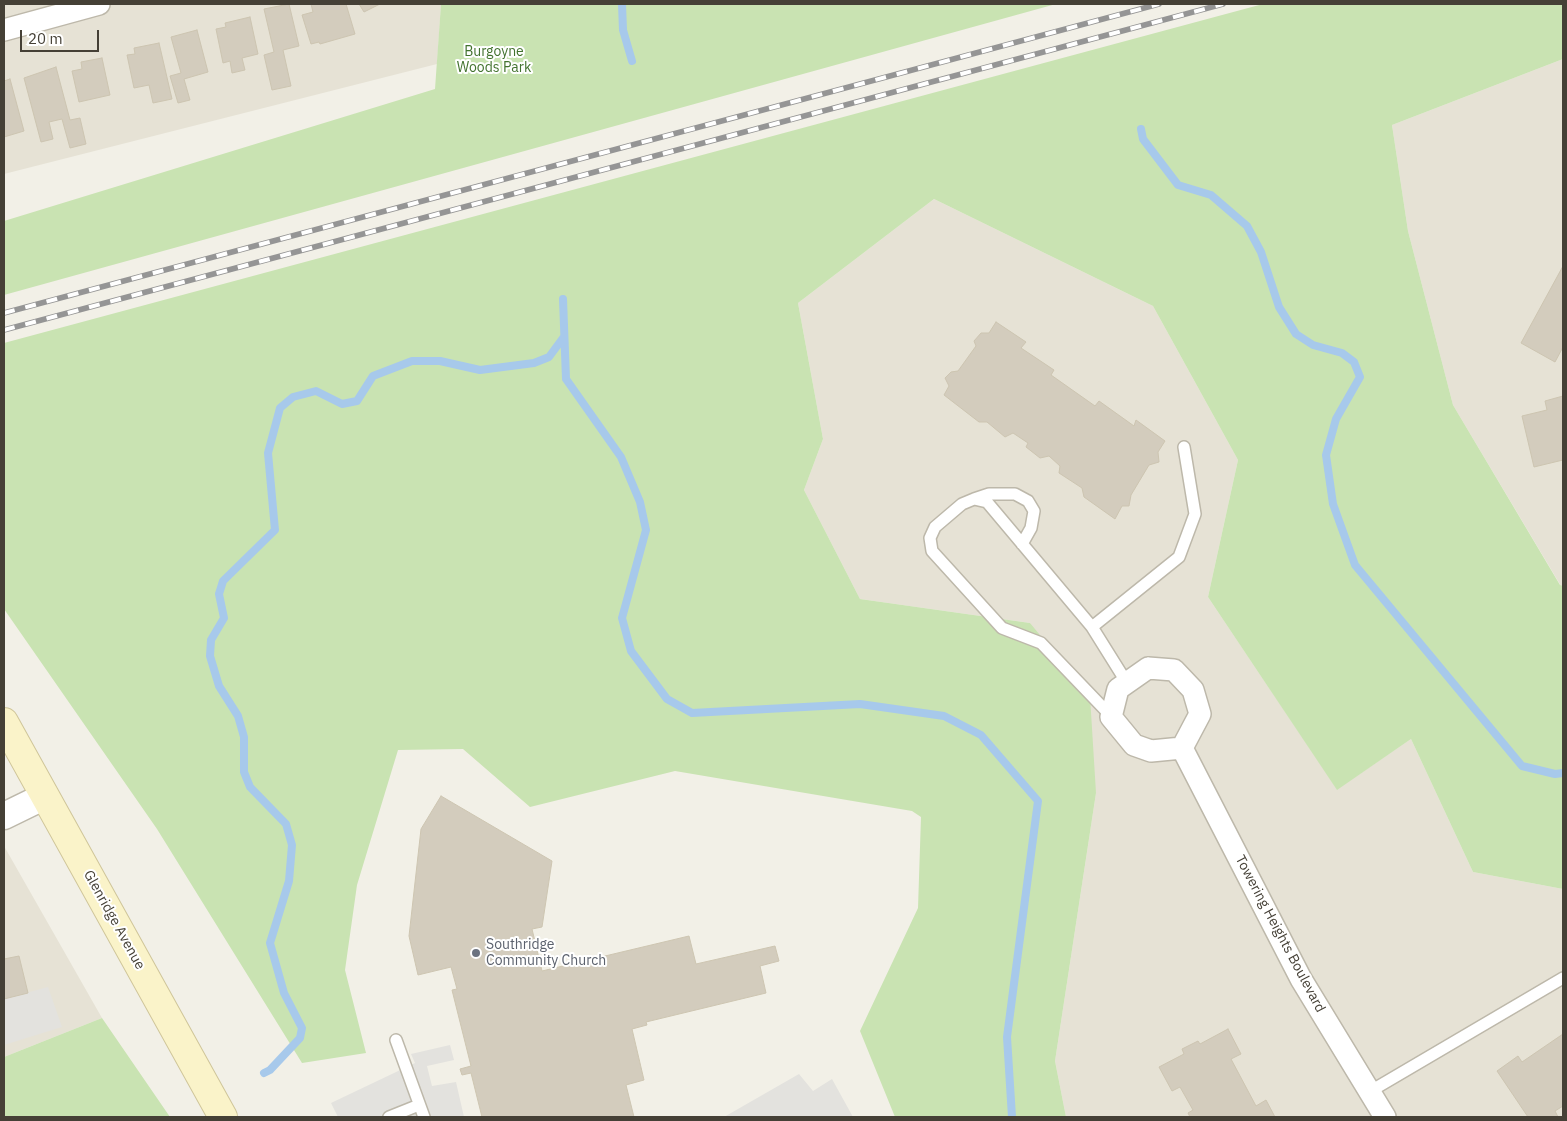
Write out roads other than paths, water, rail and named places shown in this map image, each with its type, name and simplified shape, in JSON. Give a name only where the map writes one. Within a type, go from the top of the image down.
[{"type":"main road","name":"Glenridge Avenue","points":[[4,722],[223,1117]]},
{"type":"street","points":[[4,30],[99,4]]},
{"type":"street","points":[[1148,668],[1174,670],[1193,690],[1200,714],[1182,748],[1152,752],[1134,745],[1111,716],[1118,689],[1127,683],[1148,668]]},
{"type":"street","name":"Towering Heights Boulevard","points":[[1182,748],[1302,979],[1385,1117]]},
{"type":"street","points":[[4,816],[45,796]]},
{"type":"lane","points":[[1092,627],[1179,557],[1195,514],[1184,447]]},
{"type":"lane","points":[[1022,544],[1031,528],[1034,511],[1028,501],[1015,494],[989,494],[962,504],[935,527],[930,538],[932,551],[1002,628],[1041,642],[1111,716]]},
{"type":"lane","points":[[974,499],[987,502],[1092,627],[1127,683]]},
{"type":"lane","points":[[1369,1092],[1563,978]]},
{"type":"lane","points":[[396,1040],[424,1117]]},
{"type":"lane","points":[[389,1117],[419,1104]]},
{"type":"waterway","points":[[622,4],[623,30],[632,61]]},
{"type":"waterway","points":[[1141,129],[1143,139],[1178,185],[1211,195],[1247,226],[1261,252],[1279,307],[1296,334],[1313,345],[1342,353],[1354,362],[1360,377],[1336,419],[1326,455],[1333,504],[1355,565],[1522,766],[1555,774],[1563,773]]},
{"type":"waterway","points":[[563,299],[566,379],[621,457],[640,502],[646,530],[622,618],[631,651],[667,699],[692,713],[860,704],[944,716],[981,735],[1038,801],[1007,1037],[1012,1117]]},
{"type":"waterway","points":[[264,1073],[270,1070],[300,1038],[302,1028],[284,993],[270,943],[289,881],[292,845],[286,824],[250,787],[244,772],[244,737],[238,716],[219,686],[210,656],[211,640],[224,618],[219,594],[223,581],[275,530],[268,453],[280,408],[293,397],[316,391],[342,404],[357,401],[373,376],[412,361],[440,361],[480,370],[534,363],[549,357],[563,338]]},
{"type":"railway","points":[[4,313],[1159,4]]},
{"type":"railway","points":[[4,330],[1223,4]]},
{"type":"place","name":"Southridge Community Church","points":[[476,953]]},
{"type":"park label","name":"Burgoyne Woods Park","points":[[494,60]]}]
